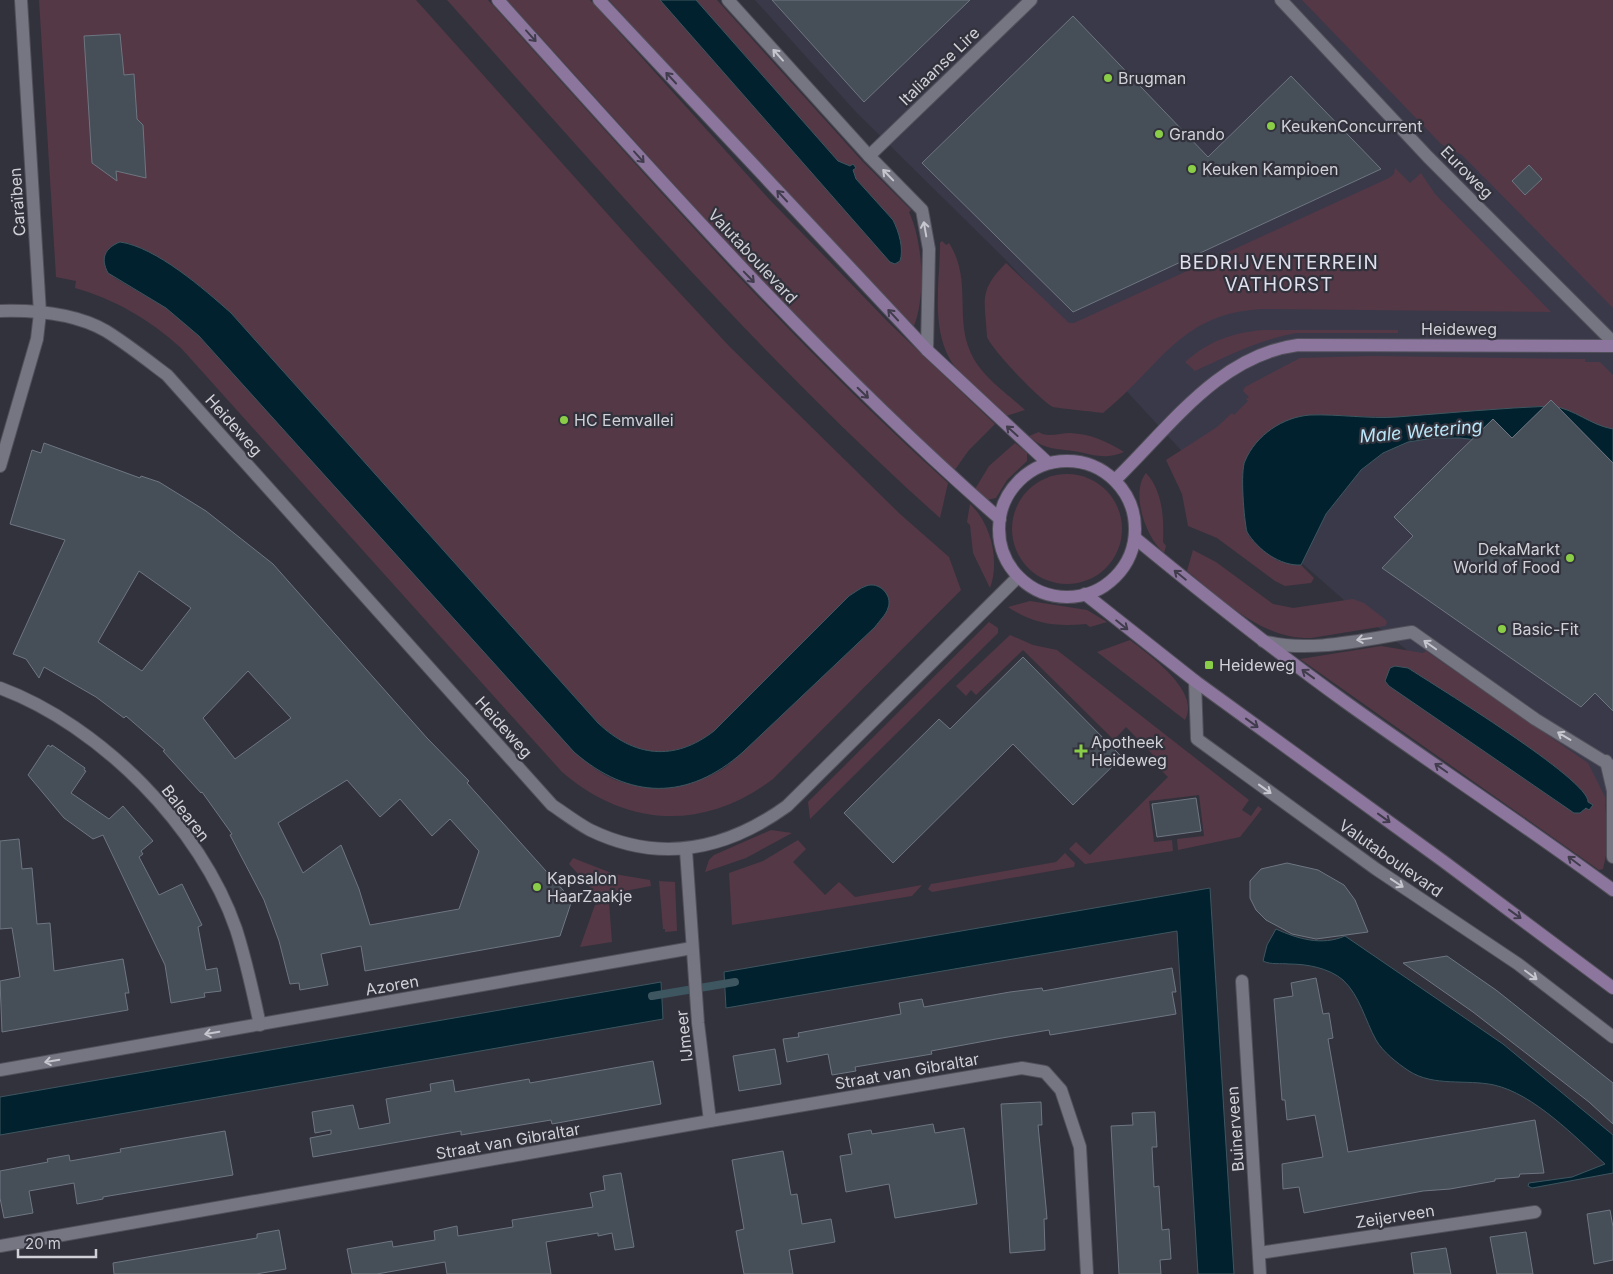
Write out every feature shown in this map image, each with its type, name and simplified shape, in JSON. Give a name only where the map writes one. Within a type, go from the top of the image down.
[{"type":"main road","name":"Valutaboulevard","points":[[498,0],[680,203],[803,333],[932,458],[1000,519]]},
{"type":"main road","points":[[599,0],[927,350],[1048,463]]},
{"type":"main road","name":"Heideweg","points":[[1115,480],[1221,376],[1246,360],[1281,347],[1298,345],[1613,346]]},
{"type":"main road","points":[[1066,461],[1098,468],[1115,480],[1124,492],[1131,507],[1134,521],[1134,538],[1127,561],[1119,572],[1101,587],[1085,594],[1067,597],[1049,595],[1032,587],[1018,577],[1007,562],[1000,544],[1000,519],[1009,492],[1033,470],[1048,463],[1066,461]]},
{"type":"main road","points":[[1134,538],[1261,640],[1344,701],[1538,835],[1613,890]]},
{"type":"main road","name":"Valutaboulevard","points":[[1085,594],[1129,631],[1195,681],[1474,884],[1613,988]]},
{"type":"street","name":"Caraïben","points":[[0,466],[37,339],[40,312],[21,0]]},
{"type":"street","points":[[728,0],[869,156],[922,210],[929,249],[927,350]]},
{"type":"street","name":"Italiaanse Lire","points":[[869,156],[1031,0]]},
{"type":"street","name":"Euroweg","points":[[1280,0],[1428,157],[1613,342]]},
{"type":"street","name":"Heideweg","points":[[0,311],[40,312],[74,319],[106,331],[167,375],[552,804],[588,829],[611,839],[636,846],[686,850],[709,845],[752,830],[788,806],[1018,577]]},
{"type":"street","points":[[1261,640],[1285,646],[1304,646],[1412,632],[1535,719],[1611,761],[1613,857]]},
{"type":"street","name":"Valutaboulevard","points":[[1195,681],[1197,740],[1376,869],[1518,964],[1613,1037]]},
{"type":"street","name":"Balearen","points":[[0,688],[59,718],[124,764],[178,824],[208,870],[236,927],[260,1025]]},
{"type":"street","points":[[686,850],[692,948]]},
{"type":"street","name":"Azoren","points":[[0,1070],[692,948]]},
{"type":"street","name":"IJmeer","points":[[692,948],[698,1023],[710,1121]]},
{"type":"street","name":"Buinerveen","points":[[1242,981],[1260,1274]]},
{"type":"street","name":"Straat van Gibraltar","points":[[0,1246],[1022,1068],[1045,1072],[1061,1090],[1078,1139],[1088,1274]]},
{"type":"street","name":"Zeijerveen","points":[[1259,1253],[1535,1212]]},
{"type":"shaded area","name":"HC Eemvallei","points":[[39,0],[416,0],[638,248],[729,346],[900,514],[949,557],[961,590],[773,779],[747,796],[720,808],[693,814],[666,816],[639,813],[613,804],[587,791],[562,772],[181,348],[144,319],[104,298],[75,288],[76,281],[56,277]],"holes":[[[129,243],[188,277],[231,313],[598,723],[626,743],[640,749],[669,751],[684,748],[699,741],[714,731],[849,596],[864,586],[888,596],[888,610],[875,627],[726,767],[702,779],[680,784],[646,785],[623,783],[604,775],[574,751],[199,336],[166,308],[113,277]]]},
{"type":"shaded area","points":[[447,0],[488,0],[655,186],[769,308],[827,368],[948,483],[940,518],[810,395],[686,266]]},
{"type":"shaded area","points":[[507,0],[590,0],[769,199],[890,324],[995,424],[969,450],[954,471],[827,348],[742,260]]},
{"type":"shaded area","points":[[609,0],[660,0],[890,262],[895,264],[900,262],[900,241],[893,220],[856,179],[853,170],[856,168],[838,161],[696,0],[717,0],[863,162],[911,210],[909,212],[917,238],[921,269],[920,299],[914,326],[781,192]]},
{"type":"shaded area","points":[[755,0],[1613,0],[1613,810],[1353,608],[1213,485],[1007,261],[856,112]]},
{"type":"shaded area","points":[[1302,0],[1613,0],[1613,308],[1462,155],[1441,144]]},
{"type":"shaded area","points":[[1395,168],[1410,183],[1421,173],[1435,194],[1551,312],[1267,309],[1237,312],[1213,319],[1192,330],[1174,344],[1103,413],[1053,407],[1017,375],[987,337],[985,297],[987,289],[1006,263],[1069,323],[1074,323],[1389,178],[1394,174]]},
{"type":"shaded area","points":[[942,241],[946,245],[949,243],[960,270],[966,338],[974,360],[994,383],[1025,410],[1006,416],[967,381],[948,355],[942,340],[938,308],[940,243]]},
{"type":"shaded area","points":[[1263,330],[1398,330],[1398,333],[1297,333],[1270,339],[1195,371],[1185,362],[1221,339],[1241,333]]},
{"type":"shaded area","points":[[1371,356],[1585,359],[1585,362],[1600,362],[1613,375],[1613,429],[1595,425],[1552,406],[1395,417],[1309,415],[1254,447],[1244,462],[1247,532],[1250,538],[1278,561],[1301,565],[1314,578],[1311,583],[1285,586],[1275,581],[1217,538],[1188,526],[1182,494],[1166,460],[1217,427],[1232,413],[1234,415],[1248,401],[1246,399],[1249,397],[1243,391],[1245,387],[1300,358]]},
{"type":"shaded area","points":[[1039,432],[1050,435],[1070,433],[1085,435],[1105,441],[1124,452],[1112,456],[1102,456],[1046,447],[1029,436]]},
{"type":"shaded area","points":[[1015,443],[1027,453],[1027,461],[1007,480],[996,498],[987,500],[975,489],[989,466]]},
{"type":"shaded area","points":[[1146,473],[1152,480],[1159,497],[1163,524],[1163,542],[1166,546],[1164,553],[1151,537],[1142,515],[1140,492],[1141,482]]},
{"type":"shaded area","points":[[1067,474],[1088,478],[1106,490],[1118,508],[1122,529],[1118,550],[1106,568],[1088,580],[1067,584],[1046,580],[1028,568],[1016,550],[1012,529],[1016,508],[1028,490],[1046,478]]},
{"type":"shaded area","points":[[970,504],[983,521],[992,543],[994,566],[990,588],[973,553],[970,525],[967,522]]},
{"type":"shaded area","points":[[1193,550],[1216,562],[1273,604],[1293,608],[1353,599],[1364,603],[1386,620],[1387,623],[1385,626],[1311,638],[1293,637],[1276,632],[1244,616],[1187,571]]},
{"type":"shaded area","points":[[1030,601],[1087,610],[1107,622],[1090,627],[1086,624],[1065,625],[1045,623],[1017,613],[1008,607]]},
{"type":"shaded area","points":[[989,622],[998,628],[998,633],[810,819],[808,802]]},
{"type":"shaded area","points":[[1010,635],[1033,645],[1057,650],[1249,800],[1242,810],[1251,816],[1258,806],[1262,809],[1240,837],[1178,850],[1177,839],[1204,836],[1199,795],[1149,801],[1154,842],[1172,840],[1173,851],[1085,864],[1069,849],[1076,842],[1090,855],[1168,777],[1155,764],[1158,760],[1126,727],[1114,740],[1023,650],[976,695],[971,690],[966,696],[956,686]]},
{"type":"shaded area","points":[[1130,640],[1160,664],[1180,686],[1186,698],[1188,709],[1185,720],[1097,652]]},
{"type":"shaded area","points":[[1381,646],[1423,653],[1426,651],[1588,763],[1605,797],[1608,846],[1603,869],[1599,870],[1300,659]],"holes":[[[1385,681],[1593,805],[1574,813],[1389,686]]]},
{"type":"shaded area","points":[[771,830],[792,833],[746,858],[705,872],[709,860],[714,855]]},
{"type":"shaded area","points":[[798,840],[806,849],[793,862],[825,895],[839,882],[855,897],[922,885],[912,896],[732,925],[729,873],[763,861]]},
{"type":"shaded area","points":[[1065,853],[1075,863],[1074,867],[932,892],[928,889],[931,884],[1056,862]]},
{"type":"shaded area","points":[[573,858],[614,874],[650,880],[651,886],[598,896],[569,864]]},
{"type":"shaded area","points":[[659,881],[675,882],[677,931],[665,932],[665,929],[663,929]]},
{"type":"shaded area","points":[[609,902],[612,942],[580,947],[595,905]]},
{"type":"water","points":[[660,0],[696,0],[838,161],[850,166],[853,164],[856,168],[853,170],[856,179],[893,220],[900,240],[900,261],[895,264],[890,262]]},
{"type":"water","points":[[120,242],[149,252],[164,260],[194,281],[231,313],[598,723],[626,743],[640,749],[669,751],[684,748],[699,741],[714,731],[849,596],[862,588],[871,585],[884,590],[889,603],[887,611],[875,627],[743,752],[722,768],[701,779],[680,786],[658,788],[637,786],[616,779],[595,768],[574,752],[199,336],[166,308],[108,273],[104,263],[105,254],[111,247]]},
{"type":"water","name":"Male Wetering","points":[[1552,406],[1568,410],[1597,424],[1613,429],[1613,465],[1496,442],[1460,438],[1434,438],[1408,442],[1383,453],[1361,470],[1326,514],[1301,565],[1285,563],[1270,556],[1257,545],[1247,532],[1243,485],[1245,461],[1256,443],[1263,436],[1290,419],[1310,415],[1386,417]]},
{"type":"water","points":[[1395,666],[1408,668],[1539,754],[1582,791],[1588,802],[1593,805],[1589,810],[1586,808],[1580,813],[1574,813],[1389,686],[1385,681],[1390,668]]},
{"type":"water","points":[[1210,888],[1234,1274],[1198,1274],[1177,931],[726,1008],[724,972]]},
{"type":"water","points":[[1276,929],[1293,936],[1319,941],[1328,941],[1345,936],[1503,1044],[1613,1135],[1613,1173],[1532,1188],[1528,1186],[1529,1183],[1572,1177],[1605,1164],[1553,1118],[1524,1097],[1494,1085],[1429,1079],[1404,1068],[1382,1049],[1354,993],[1343,980],[1331,972],[1318,968],[1263,961],[1267,945]]},
{"type":"water","points":[[661,982],[663,1019],[0,1135],[0,1097]]},
{"type":"building","points":[[772,0],[970,0],[864,102]]},
{"type":"building","points":[[1073,16],[1208,157],[1291,76],[1381,169],[1073,312],[922,163]]},
{"type":"building","points":[[120,34],[124,75],[134,74],[137,119],[143,125],[146,178],[116,171],[117,181],[92,163],[84,36]]},
{"type":"building","points":[[1529,165],[1542,179],[1525,195],[1512,181]]},
{"type":"building","points":[[1551,400],[1613,463],[1613,711],[1595,693],[1581,707],[1382,568],[1413,536],[1394,517],[1457,454],[1493,419],[1512,438]]},
{"type":"building","points":[[44,443],[140,478],[141,476],[159,482],[206,511],[273,564],[427,738],[469,781],[467,783],[572,900],[560,936],[365,971],[361,946],[321,954],[328,985],[300,990],[299,983],[290,984],[279,941],[264,900],[230,835],[232,834],[202,792],[163,751],[165,750],[126,716],[124,718],[96,697],[44,667],[39,678],[26,659],[13,654],[65,540],[10,524],[32,450],[41,453]],"holes":[[[139,571],[191,608],[142,671],[98,642]],[[248,671],[291,718],[235,759],[203,718]],[[347,780],[380,817],[400,799],[432,836],[450,819],[479,851],[459,909],[370,925],[359,889],[341,845],[303,873],[278,823]]]},
{"type":"building","points":[[1023,657],[1122,757],[1073,805],[1013,744],[893,863],[844,813],[939,719],[950,729]]},
{"type":"building","points":[[48,745],[51,747],[52,745],[85,768],[84,770],[86,771],[71,793],[109,819],[123,806],[153,841],[141,851],[143,854],[139,857],[159,895],[182,884],[202,925],[198,927],[206,970],[217,968],[221,991],[204,993],[205,997],[171,1003],[165,965],[103,835],[93,839],[64,818],[28,775]]},
{"type":"building","points":[[1196,798],[1201,831],[1157,837],[1152,804]]},
{"type":"building","points":[[19,839],[22,869],[32,868],[37,924],[50,923],[54,971],[123,959],[129,993],[125,993],[128,1010],[2,1032],[0,981],[20,977],[12,928],[0,929],[0,841]]},
{"type":"building","points":[[1287,863],[1318,870],[1344,885],[1355,900],[1368,932],[1316,939],[1292,934],[1266,920],[1256,910],[1250,898],[1250,881],[1261,869]]},
{"type":"building","points":[[1447,956],[1496,990],[1613,1083],[1613,1124],[1589,1102],[1473,1012],[1403,963]]},
{"type":"building","points":[[1172,968],[1176,992],[1172,992],[1176,1014],[1050,1035],[1049,1030],[996,1039],[931,1051],[932,1054],[855,1067],[856,1071],[832,1075],[828,1054],[787,1062],[783,1039],[799,1037],[798,1033],[901,1014],[899,1003],[922,999],[924,1007],[1010,992],[1042,988],[1043,991]]},
{"type":"building","points":[[1316,978],[1323,1014],[1329,1013],[1333,1038],[1328,1039],[1348,1152],[1535,1120],[1544,1173],[1520,1174],[1519,1177],[1495,1179],[1495,1181],[1450,1189],[1423,1191],[1304,1213],[1299,1187],[1283,1189],[1282,1164],[1323,1157],[1315,1115],[1287,1120],[1285,1100],[1282,1100],[1274,999],[1293,996],[1291,983]]},
{"type":"building","points":[[775,1049],[781,1084],[739,1091],[733,1056]]},
{"type":"building","points":[[653,1061],[661,1104],[552,1124],[551,1120],[461,1135],[461,1131],[313,1157],[310,1138],[331,1134],[331,1130],[315,1133],[312,1112],[353,1105],[359,1129],[390,1123],[386,1099],[431,1091],[430,1084],[453,1080],[455,1092],[529,1079],[530,1083]]},
{"type":"building","points":[[1041,1102],[1042,1125],[1038,1125],[1047,1219],[1044,1219],[1045,1250],[1010,1253],[1001,1104]]},
{"type":"building","points":[[1155,1112],[1157,1147],[1152,1147],[1154,1187],[1159,1186],[1162,1230],[1169,1229],[1171,1259],[1160,1260],[1161,1274],[1119,1274],[1111,1126],[1133,1125],[1132,1113]]},
{"type":"building","points":[[933,1124],[935,1133],[964,1128],[977,1204],[895,1218],[889,1184],[846,1192],[840,1156],[852,1154],[848,1134],[871,1130],[872,1134]]},
{"type":"building","points":[[225,1131],[233,1175],[103,1197],[103,1199],[77,1204],[74,1183],[29,1191],[33,1213],[4,1218],[0,1198],[0,1171],[48,1162],[47,1159],[69,1155],[70,1161],[121,1152],[120,1149]]},
{"type":"building","points":[[783,1151],[791,1195],[797,1194],[802,1224],[831,1219],[835,1242],[789,1250],[793,1274],[744,1274],[736,1231],[744,1229],[732,1160]]},
{"type":"building","points":[[621,1173],[634,1247],[615,1250],[612,1233],[598,1236],[598,1233],[546,1242],[551,1274],[447,1274],[445,1262],[377,1274],[352,1274],[347,1249],[392,1241],[393,1247],[435,1240],[434,1231],[457,1226],[458,1236],[513,1227],[512,1220],[593,1207],[590,1193],[605,1190],[603,1176]]},
{"type":"building","points":[[1610,1210],[1613,1227],[1613,1260],[1594,1264],[1587,1214]]},
{"type":"building","points":[[279,1230],[286,1269],[256,1274],[114,1274],[113,1263],[257,1238],[257,1234]]},
{"type":"building","points":[[1526,1232],[1533,1274],[1497,1274],[1490,1237]]},
{"type":"building","points":[[1446,1248],[1451,1274],[1414,1274],[1411,1253]]},
{"type":"waterway","points":[[652,996],[735,982]]},
{"type":"place","name":"Brugman","points":[[1108,78]]},
{"type":"place","name":"KeukenConcurrent","points":[[1271,126]]},
{"type":"place","name":"Grando","points":[[1159,134]]},
{"type":"place","name":"Keuken Kampioen","points":[[1192,169]]},
{"type":"place","name":"HC Eemvallei","points":[[564,420]]},
{"type":"place","name":"DekaMarkt World of Food","points":[[1570,558]]},
{"type":"place","name":"Basic-Fit","points":[[1502,629]]},
{"type":"place","name":"Heideweg","points":[[1209,665]]},
{"type":"place","name":"Apotheek Heideweg","points":[[1081,751]]},
{"type":"place","name":"Kapsalon HaarZaakje","points":[[537,887]]},
{"type":"district","name":"BEDRIJVENTERREIN VATHORST","points":[[1279,273]]}]
